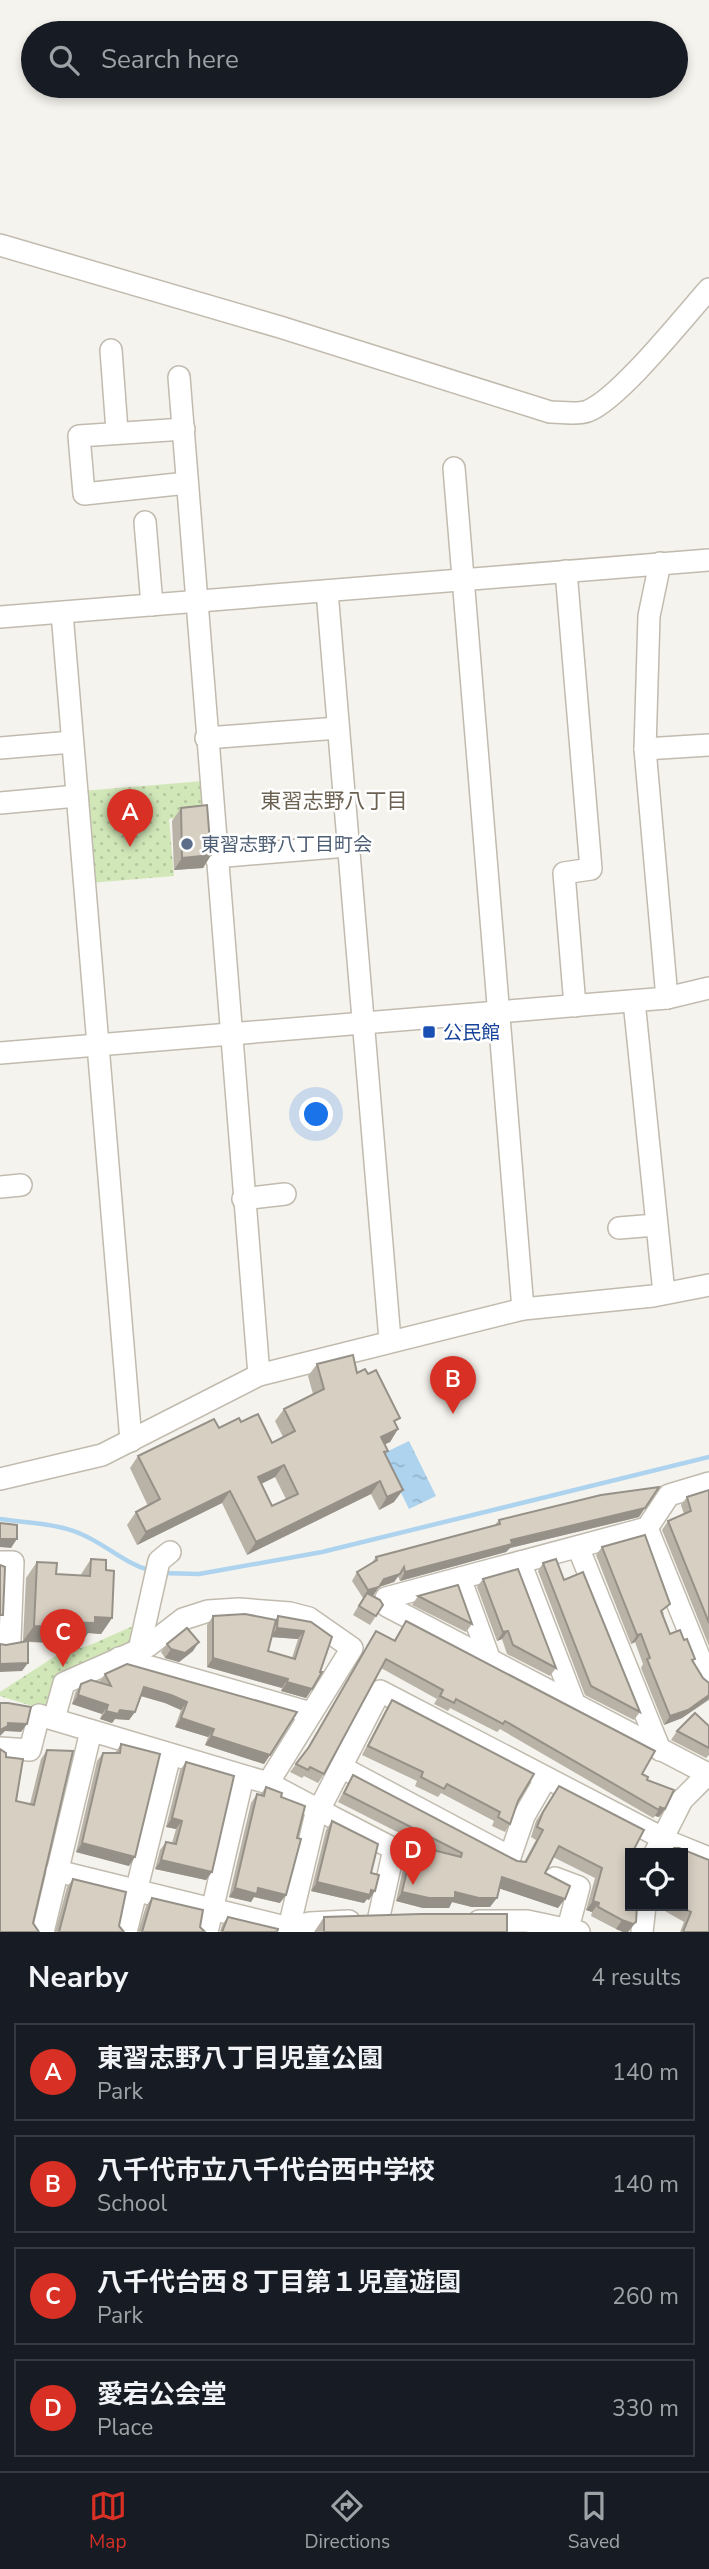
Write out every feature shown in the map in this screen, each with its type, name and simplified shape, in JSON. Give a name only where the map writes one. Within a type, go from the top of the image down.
[{"type":"street","points":[[0,245],[280,327],[551,412],[587,411],[602,401],[646,360],[709,289]]},
{"type":"street","points":[[111,350],[117,431]]},
{"type":"street","points":[[179,377],[215,857],[259,1375]]},
{"type":"street","points":[[184,429],[117,431],[79,436],[84,494],[187,483]]},
{"type":"street","points":[[454,468],[523,1310]]},
{"type":"street","points":[[145,522],[152,605]]},
{"type":"street","points":[[0,617],[709,560]]},
{"type":"street","points":[[660,563],[649,616],[645,749],[667,998]]},
{"type":"street","points":[[566,571],[591,869],[564,873],[575,1006]]},
{"type":"street","points":[[327,591],[361,1023],[390,1340]]},
{"type":"street","points":[[62,612],[131,1441]]},
{"type":"street","points":[[206,738],[338,728]]},
{"type":"street","points":[[0,748],[72,741]]},
{"type":"street","points":[[645,749],[709,745]]},
{"type":"street","points":[[0,803],[77,796]]},
{"type":"street","points":[[215,857],[347,846]]},
{"type":"street","points":[[0,1053],[667,998],[709,988]]},
{"type":"street","points":[[634,1001],[664,1293]]},
{"type":"street","points":[[243,1199],[285,1194]]},
{"type":"street","points":[[619,1228],[656,1225]]},
{"type":"street","points":[[0,1479],[102,1455],[259,1375],[390,1340],[523,1310],[709,1286],[709,1293]]},
{"type":"street","points":[[659,1846],[682,1800],[708,1774],[491,1663],[387,1606],[386,1598],[647,1528],[670,1495],[709,1483]]},
{"type":"street","points":[[647,1528],[709,1681]]},
{"type":"street","points":[[578,1547],[660,1750]]},
{"type":"street","points":[[0,1562],[13,1562],[10,1640],[0,1640]]},
{"type":"street","points":[[520,1562],[575,1705]]},
{"type":"street","points":[[129,1654],[161,1566]]},
{"type":"street","points":[[460,1578],[491,1663]]},
{"type":"street","points":[[54,1719],[64,1684],[148,1646],[183,1619],[208,1611],[239,1609],[290,1613],[309,1618],[352,1648],[268,1783]]},
{"type":"street","points":[[129,1654],[311,1713]]},
{"type":"street","points":[[289,1930],[318,1810],[380,1691],[546,1778],[659,1846],[709,1858]]},
{"type":"street","points":[[0,1748],[30,1750],[39,1715],[268,1783],[394,1849],[378,1921]]},
{"type":"street","points":[[43,1932],[91,1731]]},
{"type":"street","points":[[126,1932],[170,1755]]},
{"type":"street","points":[[341,1767],[510,1857],[524,1816],[546,1778]]},
{"type":"street","points":[[207,1932],[243,1777]]},
{"type":"street","points":[[57,1871],[289,1930],[310,1923],[405,1921]]},
{"type":"street","points":[[459,1921],[527,1921],[571,1931],[579,1887],[555,1878]]},
{"type":"street","points":[[642,1932],[644,1911]]},
{"type":"green space","points":[[204,781],[208,815],[169,819],[174,876],[90,883],[82,791]]},
{"type":"green space","points":[[133,1626],[129,1648],[45,1710],[0,1696],[0,1692],[57,1655],[90,1645]]},
{"type":"water","points":[[409,1441],[436,1496],[409,1509],[382,1454]]},
{"type":"building","points":[[207,805],[211,855],[182,858],[181,808]]},
{"type":"building","points":[[353,1355],[357,1373],[365,1369],[368,1374],[376,1370],[400,1418],[394,1421],[398,1429],[381,1437],[388,1451],[384,1452],[403,1490],[387,1497],[380,1481],[256,1542],[230,1491],[146,1532],[136,1512],[160,1499],[138,1456],[214,1419],[219,1428],[239,1418],[241,1422],[258,1414],[272,1443],[295,1431],[284,1409],[324,1389],[317,1364]],"holes":[[[284,1465],[298,1494],[272,1506],[258,1477]]]},
{"type":"building","points":[[659,1487],[645,1508],[511,1540],[512,1544],[405,1572],[404,1567],[400,1574],[384,1579],[379,1587],[368,1590],[357,1572],[377,1560],[376,1557],[500,1524],[499,1520],[601,1495]]},
{"type":"building","points":[[709,1490],[709,1623],[668,1521],[691,1511],[687,1497]]},
{"type":"building","points":[[0,1523],[17,1525],[17,1539],[0,1539]]},
{"type":"building","points":[[645,1535],[670,1604],[661,1611],[670,1634],[680,1630],[695,1659],[692,1660],[709,1683],[709,1695],[688,1710],[670,1716],[647,1659],[650,1658],[641,1634],[637,1635],[602,1547]]},
{"type":"building","points":[[91,1559],[106,1560],[106,1570],[114,1571],[112,1618],[95,1617],[95,1623],[61,1622],[61,1627],[34,1626],[37,1562],[57,1563],[56,1574],[90,1576]]},
{"type":"building","points":[[556,1559],[564,1580],[583,1572],[640,1712],[591,1686],[543,1563]]},
{"type":"building","points":[[0,1565],[5,1567],[3,1615],[0,1615]]},
{"type":"building","points":[[518,1569],[556,1668],[513,1645],[508,1631],[503,1632],[483,1579]]},
{"type":"building","points":[[458,1585],[472,1624],[418,1596]]},
{"type":"building","points":[[367,1593],[380,1600],[383,1605],[376,1616],[359,1606]]},
{"type":"building","points":[[245,1614],[276,1620],[268,1651],[295,1659],[304,1631],[277,1628],[278,1616],[311,1622],[332,1637],[322,1672],[312,1689],[287,1682],[288,1679],[213,1658],[213,1616]]},
{"type":"building","points":[[406,1621],[655,1751],[642,1774],[648,1777],[647,1780],[674,1790],[665,1809],[660,1807],[659,1810],[505,1721],[503,1724],[456,1699],[454,1703],[440,1696],[443,1690],[386,1659],[324,1774],[296,1764],[309,1747],[376,1631],[395,1641]]},
{"type":"building","points":[[187,1628],[199,1642],[185,1653],[171,1649],[167,1644]]},
{"type":"building","points":[[28,1641],[28,1663],[0,1664],[0,1644]]},
{"type":"building","points":[[127,1664],[297,1712],[270,1755],[211,1736],[214,1729],[181,1718],[187,1702],[171,1695],[144,1687],[135,1712],[120,1710],[118,1714],[106,1711],[108,1705],[78,1695],[81,1684],[91,1680],[111,1686],[105,1674]]},
{"type":"building","points":[[392,1700],[534,1774],[518,1801],[510,1824],[498,1817],[500,1812],[447,1784],[444,1789],[421,1777],[423,1772],[368,1746]]},
{"type":"building","points":[[0,1703],[31,1707],[27,1724],[8,1723],[8,1726],[0,1730]]},
{"type":"building","points":[[695,1713],[709,1726],[709,1748],[677,1731]]},
{"type":"building","points":[[121,1744],[160,1754],[135,1857],[82,1843],[103,1753],[120,1753]]},
{"type":"building","points":[[0,1749],[6,1753],[6,1757],[23,1759],[16,1801],[34,1805],[47,1750],[73,1751],[33,1923],[39,1932],[0,1932]]},
{"type":"building","points":[[186,1762],[234,1776],[212,1872],[161,1860],[166,1842],[176,1844],[182,1821],[172,1818]]},
{"type":"building","points":[[353,1775],[517,1861],[526,1862],[543,1830],[537,1827],[543,1812],[559,1786],[644,1830],[635,1848],[625,1848],[625,1911],[637,1911],[636,1922],[633,1924],[622,1920],[598,1907],[599,1903],[593,1901],[602,1868],[559,1846],[545,1873],[570,1886],[565,1899],[502,1877],[497,1898],[479,1898],[455,1892],[455,1898],[429,1898],[402,1892],[413,1845],[461,1857],[462,1853],[344,1793]]},
{"type":"building","points":[[266,1787],[282,1793],[281,1797],[305,1806],[297,1838],[301,1839],[286,1895],[258,1888],[257,1894],[235,1888],[257,1794],[264,1796]]},
{"type":"building","points":[[332,1821],[378,1844],[371,1873],[379,1875],[375,1891],[371,1890],[370,1895],[317,1882]]},
{"type":"building","points":[[688,1852],[709,1860],[709,1932],[683,1932],[691,1912],[688,1910]]},
{"type":"building","points":[[73,1879],[126,1892],[119,1926],[124,1932],[59,1932]]},
{"type":"building","points":[[152,1898],[203,1910],[200,1927],[205,1932],[142,1932]]},
{"type":"building","points":[[507,1914],[507,1932],[324,1932],[324,1917]]},
{"type":"building","points":[[228,1917],[278,1929],[277,1932],[222,1932]]},
{"type":"waterway","points":[[161,1573],[199,1574],[322,1552],[709,1457]]},
{"type":"waterway","points":[[0,1519],[71,1530],[149,1570]]},
{"type":"place","name":"東習志野八丁目町会","points":[[187,844]]},
{"type":"place","name":"東習志野八丁目児童公園","points":[[130,847]]},
{"type":"place","name":"公民館","points":[[429,1032]]},
{"type":"place","name":"八千代市立八千代台西中学校","points":[[453,1414]]},
{"type":"place","name":"八千代台西８丁目第１児童遊園","points":[[63,1667]]},
{"type":"place","name":"愛宕公会堂","points":[[413,1885]]},
{"type":"district","name":"東習志野八丁目","points":[[334,801]]}]
